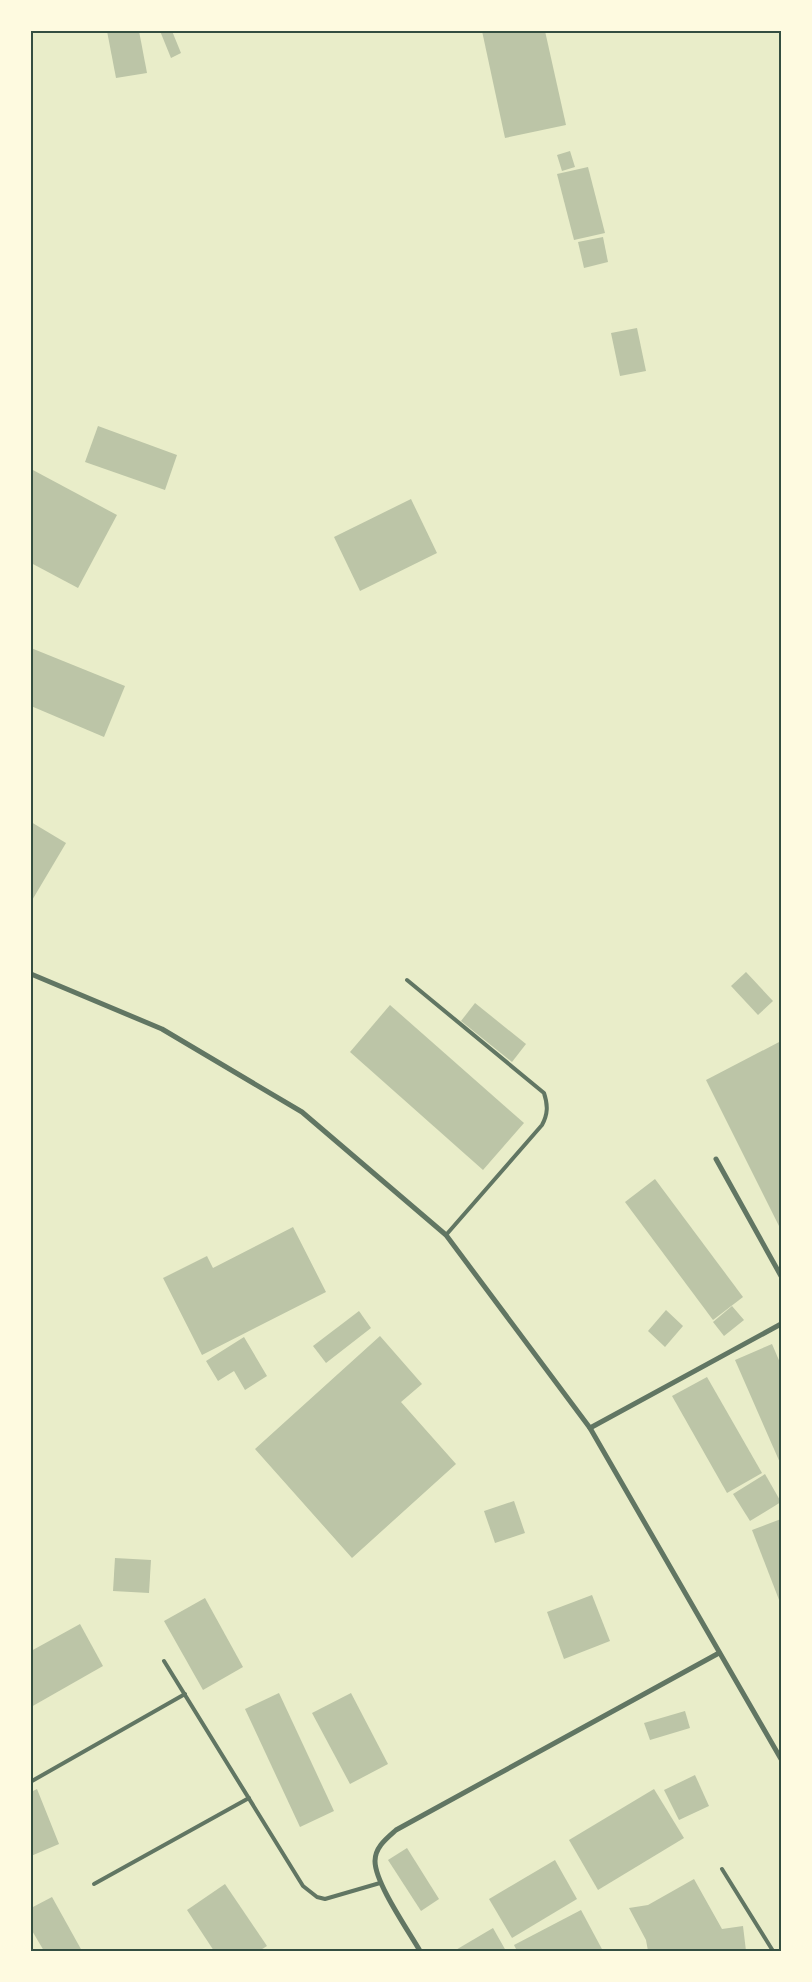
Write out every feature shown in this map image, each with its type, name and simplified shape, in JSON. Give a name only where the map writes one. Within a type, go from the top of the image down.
[{"type":"street","points":[[31,974],[162,1029],[302,1112],[446,1235],[590,1428],[781,1759]]},
{"type":"street","points":[[716,1160],[781,1276]]},
{"type":"street","points":[[590,1428],[781,1324]]},
{"type":"street","points":[[420,1951],[380,1883],[375,1860],[382,1842],[396,1830],[719,1653]]},
{"type":"lane","points":[[407,980],[544,1093],[547,1100],[548,1110],[542,1125],[446,1235]]},
{"type":"lane","points":[[164,1661],[303,1886],[317,1897],[325,1899],[380,1883]]},
{"type":"lane","points":[[32,1781],[185,1694]]},
{"type":"lane","points":[[94,1884],[249,1798]]},
{"type":"lane","points":[[722,1869],[774,1951]]},
{"type":"building","points":[[107,31],[139,31],[147,73],[116,78]]},
{"type":"building","points":[[160,31],[172,31],[181,53],[171,58]]},
{"type":"building","points":[[482,31],[545,31],[566,125],[505,138]]},
{"type":"building","points":[[570,151],[575,167],[562,171],[557,155]]},
{"type":"building","points":[[588,167],[605,233],[574,240],[557,174]]},
{"type":"building","points":[[603,237],[608,262],[584,268],[578,242]]},
{"type":"building","points":[[637,328],[646,371],[620,376],[611,333]]},
{"type":"building","points":[[98,426],[177,455],[165,490],[85,462]]},
{"type":"building","points":[[31,469],[117,515],[78,588],[31,563]]},
{"type":"building","points":[[411,499],[437,553],[360,591],[334,537]]},
{"type":"building","points":[[31,648],[125,686],[104,737],[31,706]]},
{"type":"building","points":[[31,822],[66,843],[31,902]]},
{"type":"building","points":[[746,972],[773,1001],[758,1015],[731,986]]},
{"type":"building","points":[[475,1003],[526,1044],[512,1062],[461,1021]]},
{"type":"building","points":[[390,1005],[524,1123],[483,1170],[350,1052]]},
{"type":"building","points":[[781,1041],[781,1230],[706,1080]]},
{"type":"building","points":[[655,1179],[743,1297],[713,1320],[625,1202]]},
{"type":"building","points":[[293,1227],[326,1292],[202,1355],[163,1278],[207,1256],[213,1268]]},
{"type":"building","points":[[732,1306],[744,1320],[724,1336],[713,1322]]},
{"type":"building","points":[[666,1310],[683,1326],[665,1347],[648,1331]]},
{"type":"building","points":[[359,1311],[371,1328],[326,1363],[313,1346]]},
{"type":"building","points":[[380,1336],[422,1384],[401,1402],[456,1464],[352,1558],[255,1449]]},
{"type":"building","points":[[244,1337],[267,1376],[245,1390],[234,1371],[218,1381],[206,1361]]},
{"type":"building","points":[[772,1344],[781,1365],[781,1465],[735,1360]]},
{"type":"building","points":[[707,1377],[762,1473],[727,1493],[672,1396]]},
{"type":"building","points":[[765,1474],[781,1502],[750,1521],[733,1494]]},
{"type":"building","points":[[514,1501],[525,1533],[495,1543],[484,1511]]},
{"type":"building","points":[[781,1519],[781,1605],[752,1530]]},
{"type":"building","points":[[115,1558],[151,1560],[149,1593],[113,1591]]},
{"type":"building","points":[[592,1595],[610,1641],[564,1659],[547,1612]]},
{"type":"building","points":[[205,1598],[243,1667],[203,1690],[164,1621]]},
{"type":"building","points":[[80,1624],[103,1666],[31,1707],[31,1651]]},
{"type":"building","points":[[279,1693],[334,1811],[300,1827],[245,1709]]},
{"type":"building","points":[[351,1693],[388,1764],[350,1784],[312,1713]]},
{"type":"building","points":[[685,1711],[690,1728],[650,1740],[644,1723]]},
{"type":"building","points":[[695,1775],[709,1806],[679,1820],[664,1790]]},
{"type":"building","points":[[37,1789],[59,1844],[31,1856],[31,1792]]},
{"type":"building","points":[[654,1789],[684,1838],[598,1890],[569,1840]]},
{"type":"building","points":[[407,1848],[439,1899],[421,1911],[388,1860]]},
{"type":"building","points":[[555,1860],[577,1899],[512,1938],[489,1899]]},
{"type":"building","points":[[694,1879],[722,1929],[743,1926],[746,1951],[648,1951],[646,1940],[629,1908],[648,1905]]},
{"type":"building","points":[[225,1884],[267,1946],[259,1951],[214,1951],[187,1910]]},
{"type":"building","points":[[52,1897],[82,1951],[44,1951],[31,1929],[31,1908]]},
{"type":"building","points":[[581,1910],[603,1951],[517,1951],[514,1945]]},
{"type":"building","points":[[493,1928],[506,1951],[454,1951]]}]
